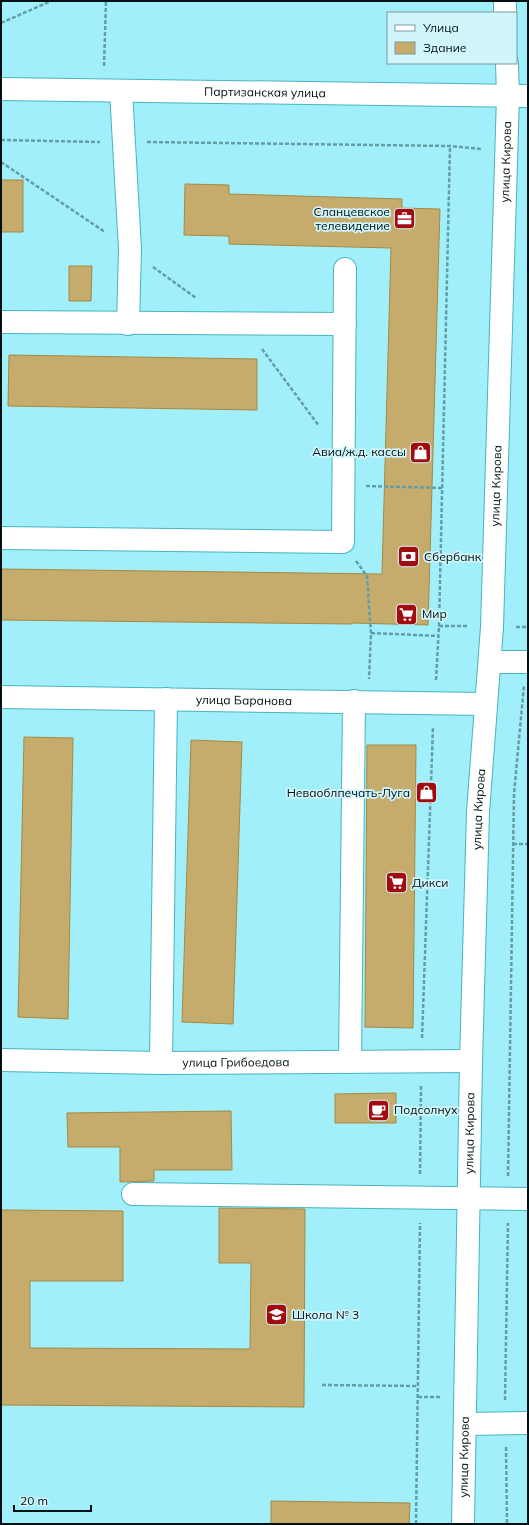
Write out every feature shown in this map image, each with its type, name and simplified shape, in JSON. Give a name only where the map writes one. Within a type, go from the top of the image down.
[{"type":"street","points":[[504,1],[505,12]]},
{"type":"street","name":"улица Кирова","points":[[463,1524],[468,1198],[478,812],[492,627],[506,152],[518,96],[507,64]]},
{"type":"street","name":"Партизанская улица","points":[[2,83],[112,91],[518,96]]},
{"type":"street","points":[[112,91],[123,142],[130,249],[128,324]]},
{"type":"street","points":[[1,538],[343,542],[345,269]]},
{"type":"street","points":[[1,322],[128,324],[345,324]]},
{"type":"street","points":[[490,662],[527,662]]},
{"type":"street","name":"улица Баранова","points":[[1,697],[486,704]]},
{"type":"street","points":[[161,1063],[166,699]]},
{"type":"street","points":[[350,1062],[361,701]]},
{"type":"street","name":"улица Грибоедова","points":[[1,1060],[161,1063],[471,1061]]},
{"type":"street","points":[[133,1194],[518,1199]]},
{"type":"street","points":[[465,1424],[528,1423]]},
{"type":"path","points":[[1,23],[51,1]]},
{"type":"path","points":[[106,1],[112,91]]},
{"type":"path","points":[[1,140],[450,146],[506,152]]},
{"type":"path","points":[[416,1524],[421,1061],[438,636],[450,146]]},
{"type":"path","points":[[343,486],[442,488]]},
{"type":"path","points":[[343,542],[367,576],[370,633],[361,701]]},
{"type":"path","points":[[370,633],[438,636]]},
{"type":"path","points":[[507,1524],[506,1423],[518,1199],[513,844],[514,794],[527,662]]},
{"type":"path","points":[[513,844],[528,844]]},
{"type":"path","points":[[322,1386],[418,1386]]},
{"type":"building","points":[[1,180],[23,180],[23,232],[1,232]]},
{"type":"building","points":[[185,184],[229,185],[229,194],[402,199],[402,208],[440,209],[428,625],[1,620],[1,569],[382,574],[391,248],[229,244],[229,236],[184,235]]},
{"type":"building","points":[[69,266],[92,266],[91,301],[69,301]]},
{"type":"building","points":[[9,355],[257,359],[257,410],[8,406]]},
{"type":"building","points":[[24,737],[73,738],[68,1019],[18,1017]]},
{"type":"building","points":[[191,740],[242,742],[233,1024],[182,1022]]},
{"type":"building","points":[[367,745],[416,745],[413,1028],[365,1027]]},
{"type":"building","points":[[396,1093],[396,1123],[335,1123],[335,1094]]},
{"type":"building","points":[[231,1111],[232,1170],[154,1170],[154,1181],[120,1182],[120,1147],[68,1147],[67,1113]]},
{"type":"building","name":"Школа № 3","points":[[219,1208],[305,1209],[304,1407],[1,1405],[1,1210],[123,1211],[123,1281],[30,1281],[30,1348],[250,1349],[251,1263],[219,1263]]},
{"type":"building","points":[[271,1501],[410,1503],[409,1524],[271,1524]]},
{"type":"place","name":"Сланцевское телевидение","points":[[405,219]]},
{"type":"place","name":"Авиа/ж.д. кассы","points":[[421,452]]},
{"type":"place","name":"Сбербанк","points":[[409,557]]},
{"type":"place","name":"Мир","points":[[407,614]]},
{"type":"place","name":"Неваоблпечать-Луга","points":[[426,793]]},
{"type":"place","name":"Дикси","points":[[397,883]]},
{"type":"place","name":"Подсолнух","points":[[379,1110]]},
{"type":"place","name":"Школа № 3","points":[[277,1315]]}]
